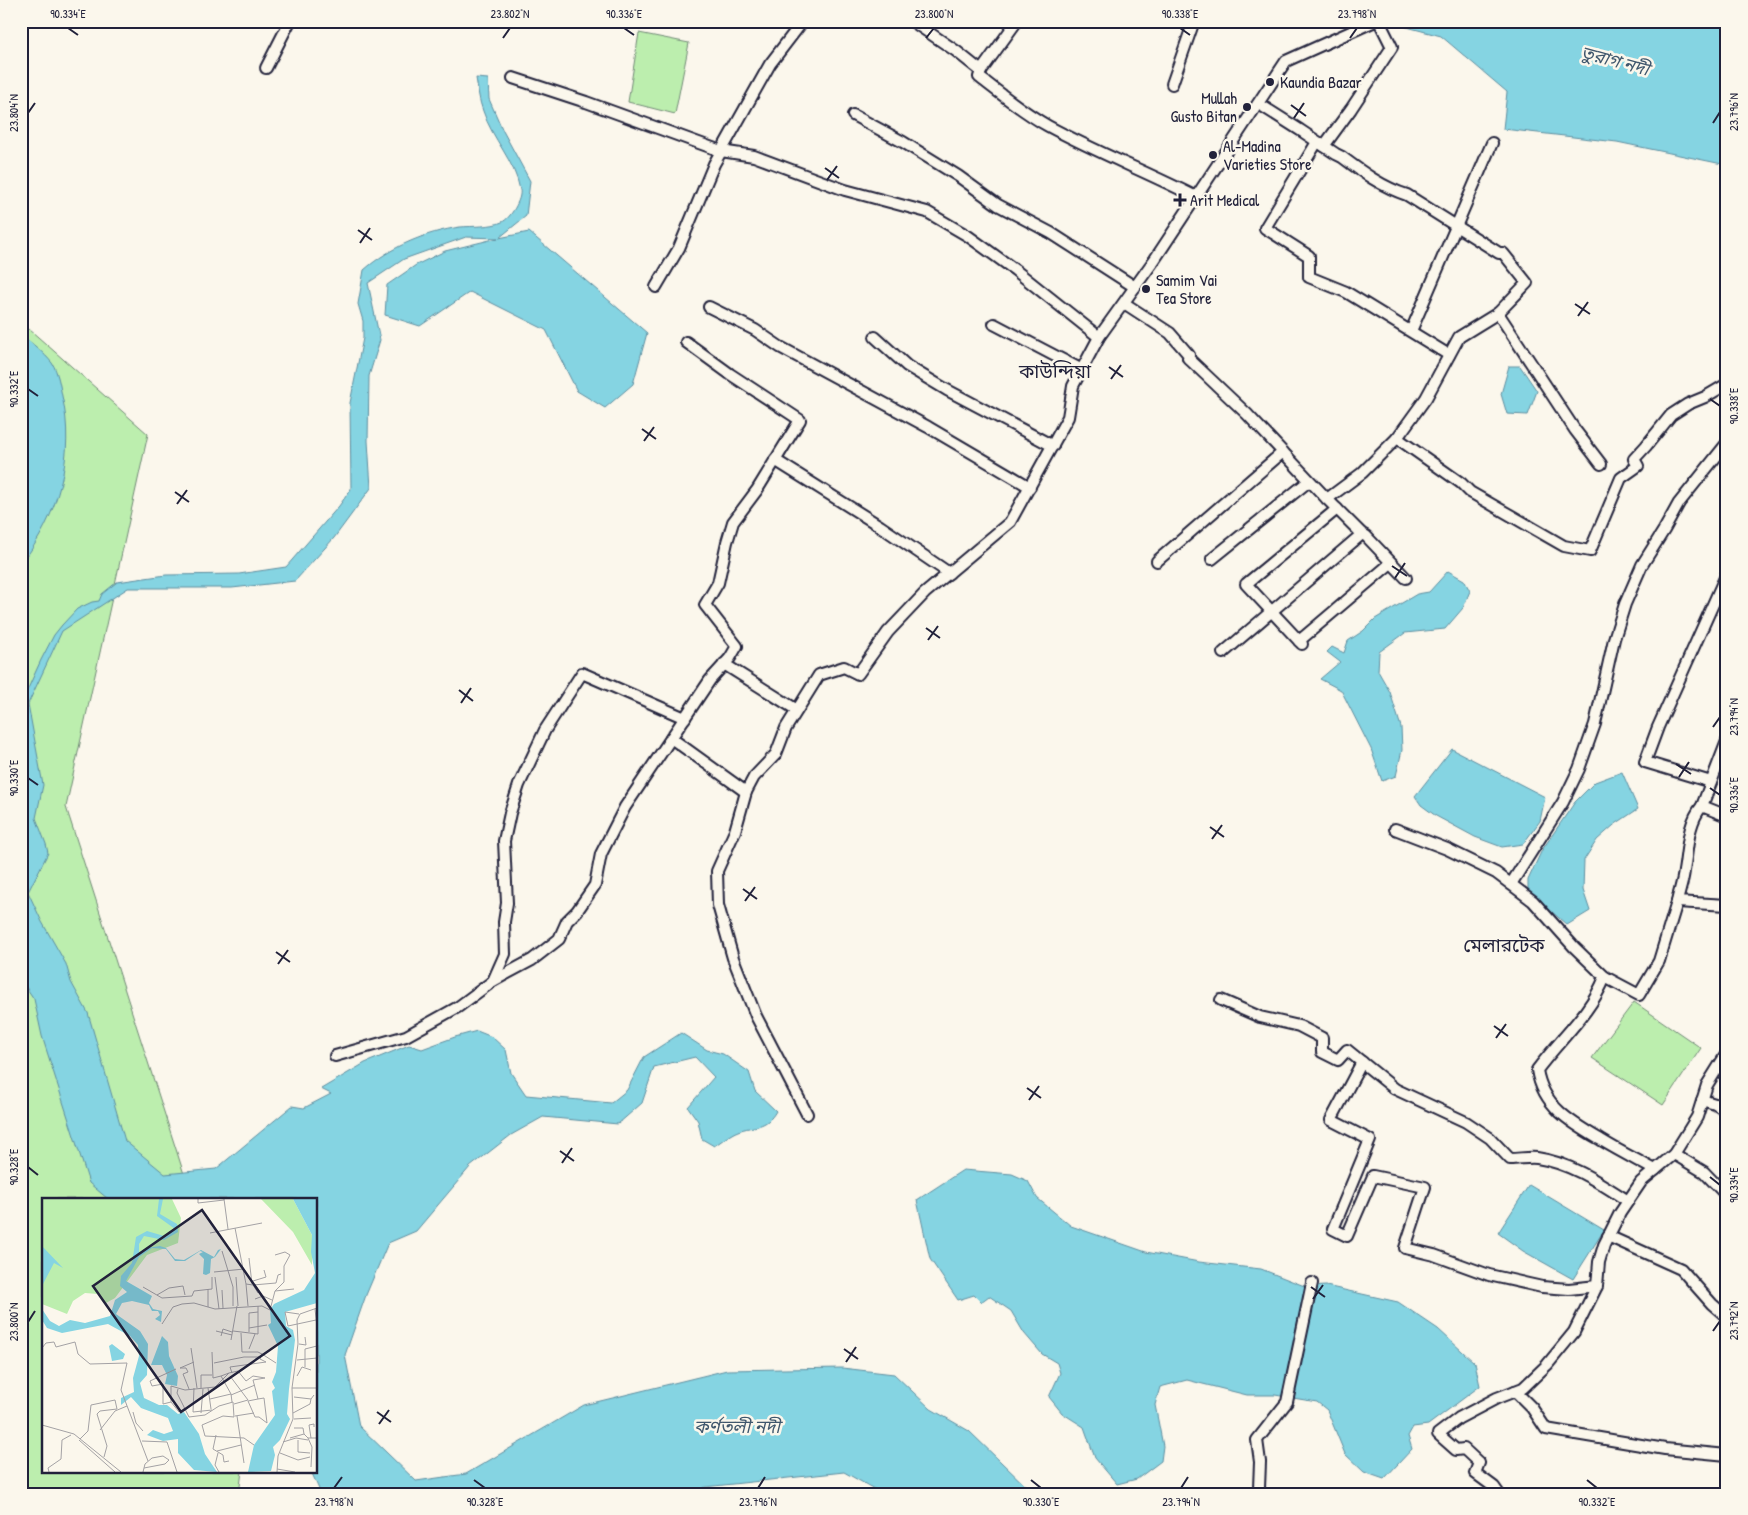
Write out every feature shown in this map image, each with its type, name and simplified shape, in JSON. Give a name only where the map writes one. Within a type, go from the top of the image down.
[{"type":"street","points":[[266,68],[290,21]]},
{"type":"street","points":[[656,287],[679,248],[721,151],[770,64],[803,21]]},
{"type":"street","points":[[912,21],[956,51],[981,71]]},
{"type":"street","points":[[1017,21],[981,71],[979,77],[1047,125],[1099,152],[1149,173],[1196,197]]},
{"type":"street","points":[[1172,84],[1194,21]]},
{"type":"street","points":[[807,1114],[756,1016],[733,958],[718,905],[716,871],[735,831],[746,792],[754,777],[776,754],[786,728],[819,675],[844,667],[858,674],[888,632],[925,592],[1010,522],[1068,417],[1073,386],[1099,337],[1136,287],[1286,61],[1375,21]]},
{"type":"street","points":[[1379,21],[1392,47],[1351,108],[1321,144],[1265,228],[1309,256],[1309,277],[1346,292],[1449,355]]},
{"type":"street","points":[[513,78],[586,102],[721,151],[754,156],[844,190],[927,212],[968,236],[1015,270],[1099,337]]},
{"type":"street","points":[[1259,104],[1342,157],[1375,181],[1407,195],[1499,253],[1503,253],[1527,283],[1498,313],[1459,337],[1426,398],[1397,438],[1362,473],[1327,499]]},
{"type":"street","points":[[853,114],[911,147],[958,176],[998,205],[1051,233],[1136,287]]},
{"type":"street","points":[[1411,331],[1492,143]]},
{"type":"street","points":[[1124,303],[1170,333],[1190,355],[1188,358],[1247,414],[1327,499],[1406,578]]},
{"type":"street","points":[[709,307],[755,330],[780,348],[928,427],[1030,487]]},
{"type":"street","points":[[1498,313],[1575,430],[1601,464]]},
{"type":"street","points":[[994,324],[1082,370]]},
{"type":"street","points":[[875,337],[881,340],[907,366],[1052,446]]},
{"type":"street","points":[[336,1056],[406,1036],[458,1007],[493,981],[532,960],[559,939],[567,921],[595,885],[601,854],[625,807],[710,680],[730,658],[737,646],[704,605],[718,583],[727,542],[734,522],[800,420],[730,374],[686,342]]},
{"type":"street","points":[[1397,438],[1461,483],[1470,492],[1564,546],[1590,551],[1621,478],[1638,466],[1634,459],[1671,415],[1727,384]]},
{"type":"street","points":[[1511,884],[1563,802],[1579,769],[1595,724],[1614,640],[1625,604],[1642,565],[1678,503],[1727,443]]},
{"type":"street","points":[[1156,561],[1282,452]]},
{"type":"street","points":[[775,460],[880,526],[949,573]]},
{"type":"street","points":[[1212,560],[1309,480]]},
{"type":"street","points":[[1337,509],[1246,584],[1301,642],[1391,563]]},
{"type":"street","points":[[1223,653],[1362,534]]},
{"type":"street","points":[[1711,782],[1645,762],[1658,727],[1727,573]]},
{"type":"street","points":[[724,664],[797,710]]},
{"type":"street","points":[[493,981],[505,954],[504,922],[507,903],[504,841],[510,813],[519,785],[545,730],[582,673],[685,718]]},
{"type":"street","points":[[672,738],[746,792]]},
{"type":"street","points":[[1394,829],[1447,849],[1496,873],[1533,901],[1574,947],[1605,977],[1640,995],[1659,961],[1677,902],[1684,873],[1689,835],[1695,815],[1702,806],[1727,741]]},
{"type":"street","points":[[1702,806],[1727,816]]},
{"type":"street","points":[[1677,902],[1727,905]]},
{"type":"street","points":[[1605,977],[1586,1012],[1552,1049],[1537,1070],[1539,1082],[1554,1107],[1571,1123],[1655,1170]]},
{"type":"street","points":[[1221,1000],[1260,1017],[1299,1026],[1322,1038],[1322,1052],[1338,1060],[1347,1050],[1395,1089],[1466,1122],[1490,1138],[1510,1160],[1536,1158],[1564,1165],[1592,1178],[1628,1201]]},
{"type":"street","points":[[1500,1494],[1494,1486],[1475,1473],[1479,1463],[1464,1449],[1456,1450],[1438,1434],[1459,1418],[1497,1398],[1523,1388],[1547,1366],[1574,1332],[1597,1286],[1599,1262],[1608,1236],[1620,1213],[1642,1182],[1674,1154],[1697,1117],[1707,1085],[1727,1053]]},
{"type":"street","points":[[1362,1062],[1331,1120],[1370,1140],[1333,1229],[1347,1236],[1372,1176],[1425,1187],[1405,1248],[1434,1255],[1489,1276],[1542,1287],[1569,1289],[1597,1286]]},
{"type":"street","points":[[1702,1100],[1715,1104],[1727,1112]]},
{"type":"street","points":[[1674,1154],[1704,1172],[1727,1196]]},
{"type":"street","points":[[1608,1236],[1681,1269],[1712,1304],[1727,1317]]},
{"type":"street","points":[[1261,1494],[1259,1488],[1260,1462],[1257,1440],[1287,1402],[1312,1283]]},
{"type":"street","points":[[1514,1391],[1532,1408],[1546,1429],[1665,1449],[1727,1455]]},
{"type":"green space","points":[[639,33],[689,43],[675,114],[628,102]]},
{"type":"green space","points":[[21,322],[148,434],[66,807],[192,1198],[42,1198],[42,1472],[242,1472],[239,1494],[21,1494]]},
{"type":"green space","points":[[1634,1002],[1701,1048],[1663,1105],[1592,1058]]},
{"type":"water","name":"তুরাগ নদী","points":[[1384,21],[1727,21],[1727,165],[1617,142],[1503,129],[1507,92],[1441,36]]},
{"type":"water","name":"কর্ণতলী নদী","points":[[476,78],[488,79],[489,99],[503,131],[530,181],[526,216],[499,238],[529,232],[647,333],[633,384],[605,408],[577,391],[546,330],[470,292],[420,326],[385,315],[387,285],[416,265],[445,251],[498,238],[466,237],[404,259],[368,283],[380,340],[369,376],[368,441],[371,488],[334,538],[295,581],[232,588],[128,588],[62,631],[28,704],[43,785],[36,818],[48,853],[28,892],[42,922],[66,964],[71,982],[88,1013],[125,1141],[165,1174],[216,1169],[292,1106],[304,1108],[331,1094],[321,1089],[365,1063],[409,1045],[422,1049],[477,1031],[492,1037],[506,1050],[511,1073],[526,1095],[611,1103],[627,1090],[644,1057],[681,1033],[707,1050],[723,1054],[749,1072],[755,1091],[776,1111],[772,1117],[764,1124],[735,1132],[714,1146],[702,1139],[698,1121],[688,1107],[714,1077],[695,1057],[654,1067],[642,1103],[618,1124],[543,1117],[511,1135],[470,1167],[416,1231],[388,1243],[366,1295],[345,1355],[359,1426],[416,1481],[466,1474],[584,1405],[727,1370],[842,1368],[894,1374],[931,1409],[969,1431],[1034,1494],[883,1494],[844,1472],[705,1487],[693,1494],[321,1494],[311,1472],[318,1472],[318,1198],[107,1198],[89,1183],[42,1036],[34,999],[21,980],[21,704],[54,635],[77,609],[99,601],[102,594],[117,582],[166,575],[239,574],[286,567],[339,506],[351,489],[350,403],[363,338],[363,321],[358,304],[364,270],[385,254],[422,237],[447,229],[498,224],[512,213],[519,198],[520,190],[513,169],[487,121],[480,103]]},
{"type":"water","points":[[21,335],[52,363],[56,371],[66,418],[67,440],[61,484],[54,505],[34,546],[21,564]]},
{"type":"water","points":[[1509,366],[1520,366],[1537,391],[1528,415],[1507,414],[1501,394]]},
{"type":"water","points":[[1448,571],[1464,580],[1470,591],[1463,608],[1445,629],[1405,633],[1379,652],[1378,671],[1390,692],[1401,727],[1402,750],[1396,776],[1382,781],[1371,749],[1341,690],[1320,679],[1340,662],[1327,652],[1332,647],[1344,653],[1348,641],[1363,631],[1375,619],[1417,594],[1429,592]]},
{"type":"water","points":[[1452,749],[1545,797],[1540,821],[1523,844],[1502,847],[1475,837],[1436,816],[1421,805],[1415,796]]},
{"type":"water","points":[[1622,772],[1638,809],[1614,825],[1597,840],[1584,860],[1583,890],[1590,911],[1567,925],[1528,891],[1528,880],[1542,850],[1575,802],[1595,782]]},
{"type":"water","points":[[963,1170],[1012,1174],[1028,1181],[1037,1198],[1071,1226],[1146,1252],[1199,1262],[1261,1269],[1307,1287],[1326,1286],[1398,1302],[1438,1329],[1475,1363],[1480,1386],[1428,1425],[1413,1427],[1408,1436],[1412,1449],[1384,1479],[1364,1472],[1345,1454],[1327,1410],[1317,1402],[1275,1395],[1247,1395],[1187,1380],[1160,1387],[1155,1405],[1163,1446],[1161,1461],[1137,1479],[1117,1484],[1095,1458],[1084,1427],[1062,1413],[1049,1397],[1060,1373],[1057,1363],[1042,1354],[1024,1333],[1011,1311],[989,1296],[981,1302],[974,1295],[958,1300],[930,1259],[917,1200]]},
{"type":"water","points":[[1529,1185],[1604,1230],[1573,1279],[1523,1251],[1498,1233]]},
{"type":"place","name":"Kaundia Bazar","points":[[1270,82]]},
{"type":"place","name":"Mullah Gusto Bitan","points":[[1247,107]]},
{"type":"place","name":"Al-Madina Varieties Store","points":[[1213,155]]},
{"type":"place","name":"Arit Medical","points":[[1180,200]]},
{"type":"place","name":"Samim Vai Tea Store","points":[[1146,289]]},
{"type":"district","name":"কাউন্দিয়া","points":[[1055,371]]},
{"type":"district","name":"মেলারটেক","points":[[1504,945]]}]
